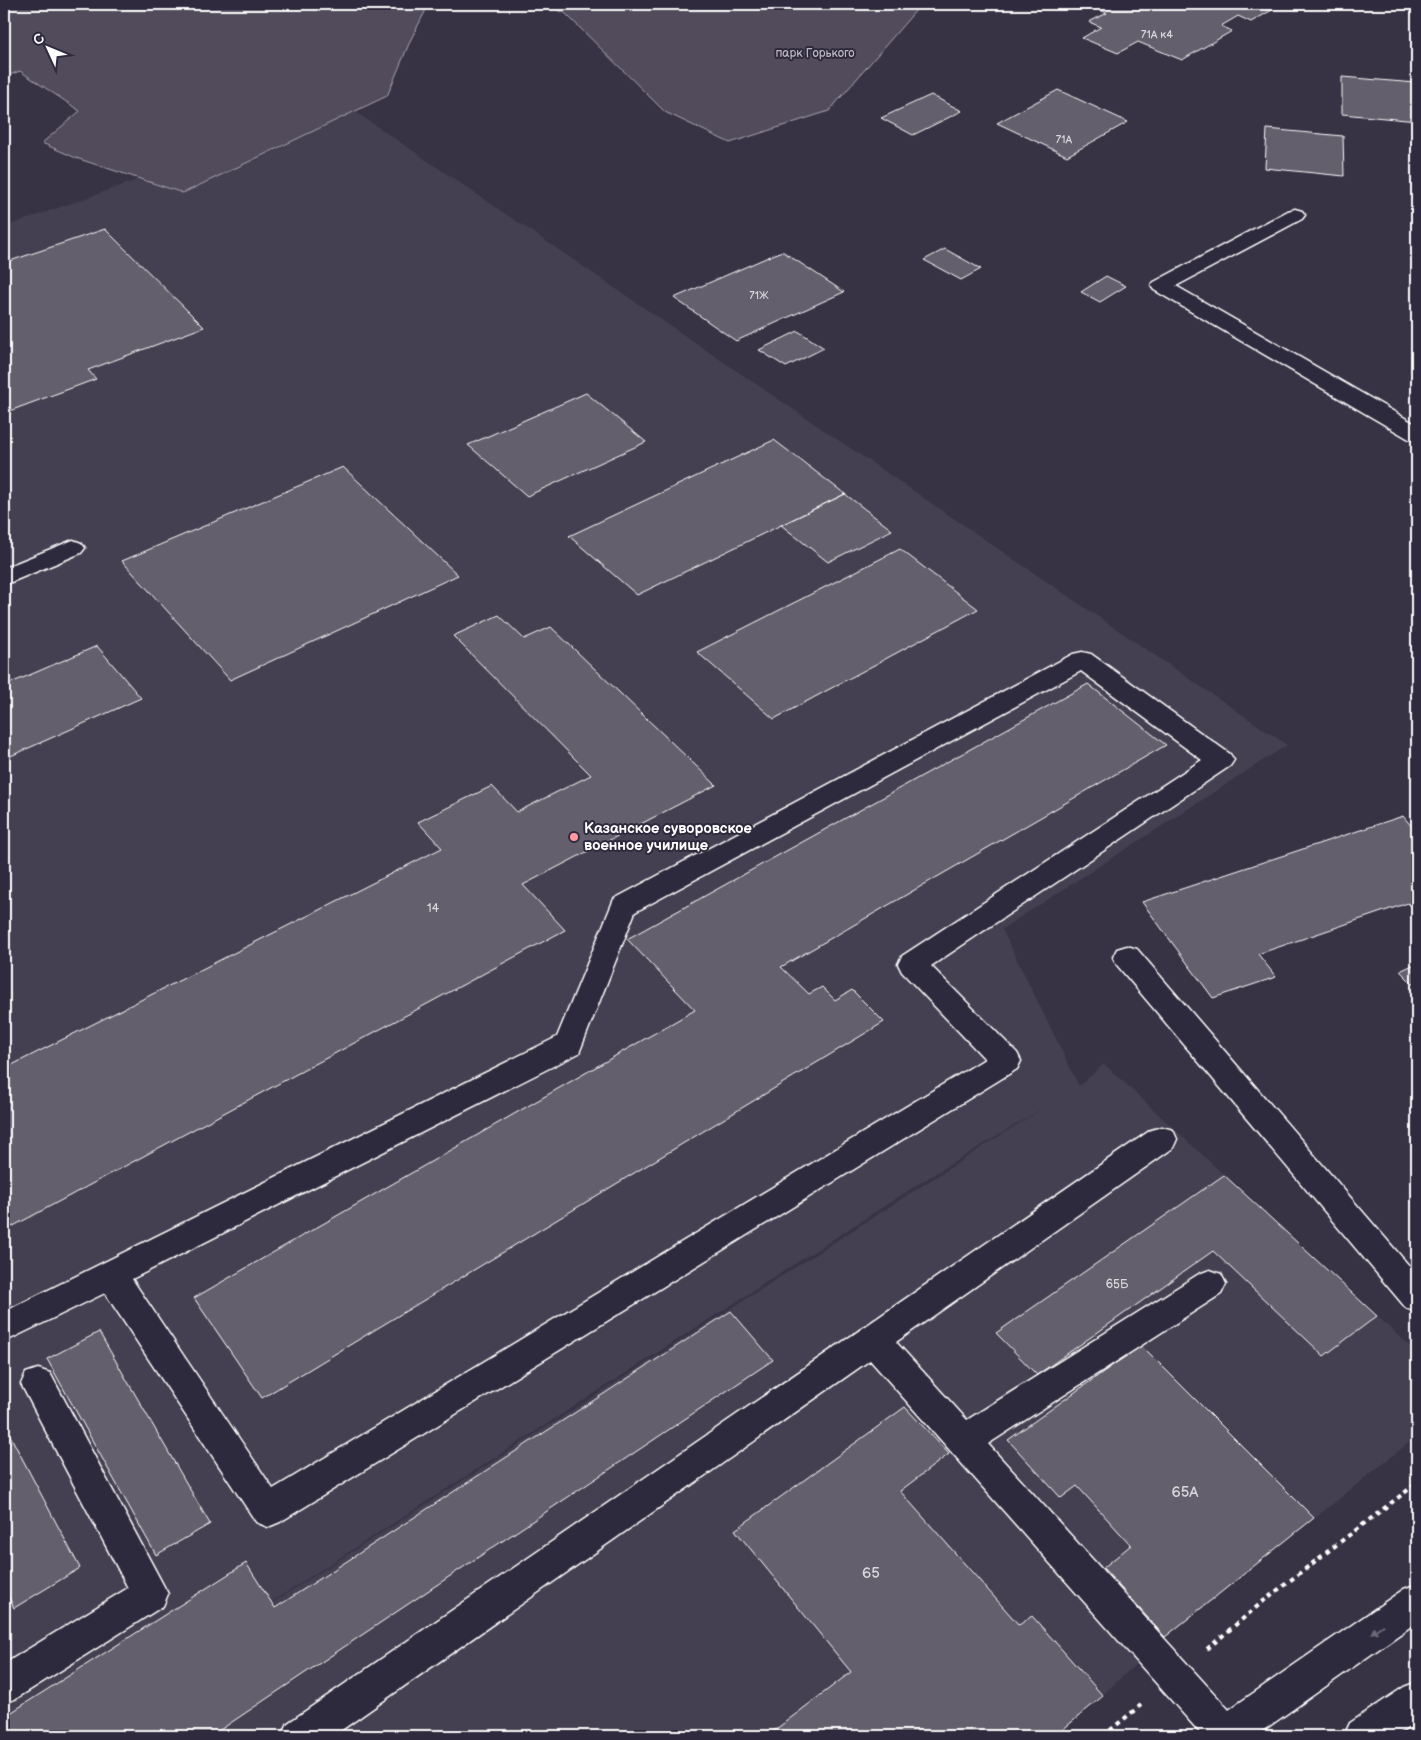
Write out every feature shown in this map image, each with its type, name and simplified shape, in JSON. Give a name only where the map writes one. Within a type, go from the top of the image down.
[{"type":"main road","points":[[1295,215],[1154,291],[1417,434]]},
{"type":"main road","points":[[4,577],[73,548]]},
{"type":"main road","points":[[4,1328],[110,1274],[569,1045],[624,906],[1082,660],[1221,760],[912,964],[1006,1061],[268,1511],[110,1274]]},
{"type":"main road","points":[[1127,957],[1417,1298]]},
{"type":"main road","points":[[301,1736],[1162,1139]]},
{"type":"main road","points":[[963,1441],[1210,1284]]},
{"type":"main road","points":[[872,1339],[1225,1735],[1417,1602]]},
{"type":"main road","points":[[4,1685],[150,1594],[38,1384]]},
{"type":"main road","points":[[1363,1736],[1417,1700]]},
{"type":"path","points":[[1103,1736],[1266,1598],[1417,1483]]},
{"type":"shaded area","name":"Казанское суворовское военное училище","points":[[347,106],[1287,745],[1002,929],[1079,1086],[1104,1064],[1417,1353],[1417,1436],[1151,1650],[1058,1736],[65,1736],[1051,1103],[920,1183],[64,1736],[4,1736],[4,227]]},
{"type":"green space","points":[[4,4],[429,4],[411,39],[387,96],[183,193],[76,158],[42,143],[80,111],[20,71],[4,77]]},
{"type":"green space","name":"парк Горького","points":[[541,4],[928,4],[917,9],[829,111],[730,143],[665,112],[565,13]]},
{"type":"building","points":[[1098,4],[1260,4],[1272,10],[1251,22],[1238,16],[1221,26],[1232,31],[1182,60],[1138,42],[1118,53],[1082,38],[1101,27],[1089,22],[1107,13],[1092,7]]},
{"type":"building","points":[[1342,77],[1416,83],[1417,121],[1342,114]]},
{"type":"building","points":[[1058,90],[1128,122],[1067,156],[997,123]]},
{"type":"building","points":[[931,95],[962,111],[913,135],[881,118]]},
{"type":"building","points":[[1267,129],[1343,136],[1344,176],[1265,168]]},
{"type":"building","points":[[105,229],[204,327],[88,370],[96,379],[4,413],[4,263]]},
{"type":"building","points":[[945,249],[981,269],[961,280],[924,260]]},
{"type":"building","points":[[782,251],[844,292],[736,341],[674,298]]},
{"type":"building","points":[[1106,276],[1126,286],[1100,302],[1081,292]]},
{"type":"building","points":[[798,331],[824,348],[786,367],[759,350]]},
{"type":"building","points":[[586,393],[646,442],[527,496],[468,445]]},
{"type":"building","points":[[774,440],[845,494],[637,595],[569,536]]},
{"type":"building","points":[[343,467],[458,575],[230,680],[122,561]]},
{"type":"building","points":[[845,494],[892,530],[828,562],[781,525]]},
{"type":"building","points":[[900,549],[978,609],[774,719],[697,652]]},
{"type":"building","points":[[499,615],[524,639],[551,627],[716,785],[523,885],[565,930],[4,1231],[4,1069],[442,848],[418,822],[492,786],[517,812],[591,775],[453,636]]},
{"type":"building","points":[[97,646],[141,698],[4,759],[4,686]]},
{"type":"building","points":[[1088,684],[1166,745],[781,967],[809,994],[822,987],[835,1000],[852,990],[884,1022],[262,1398],[194,1298],[695,1010],[627,939]]},
{"type":"building","points":[[1403,816],[1417,833],[1417,914],[1408,903],[1258,954],[1276,977],[1213,998],[1142,902]]},
{"type":"building","points":[[1417,963],[1417,988],[1400,971]]},
{"type":"building","points":[[1224,1175],[1377,1316],[1324,1356],[1213,1251],[1037,1375],[996,1333]]},
{"type":"building","points":[[731,1311],[773,1360],[211,1736],[4,1736],[4,1717],[246,1563],[275,1608]]},
{"type":"building","points":[[99,1332],[210,1524],[156,1555],[47,1359]]},
{"type":"building","points":[[1141,1345],[1314,1518],[1165,1637],[1103,1568],[1131,1545],[1077,1486],[1061,1498],[1008,1440]]},
{"type":"building","points":[[905,1407],[949,1454],[900,1491],[1019,1625],[1032,1616],[1103,1696],[1055,1736],[1006,1736],[1001,1731],[995,1736],[767,1736],[851,1672],[735,1530]]},
{"type":"building","points":[[4,1424],[80,1568],[14,1608],[4,1587]]},
{"type":"place","name":"Казанское суворовское военное училище","points":[[574,837]]}]
